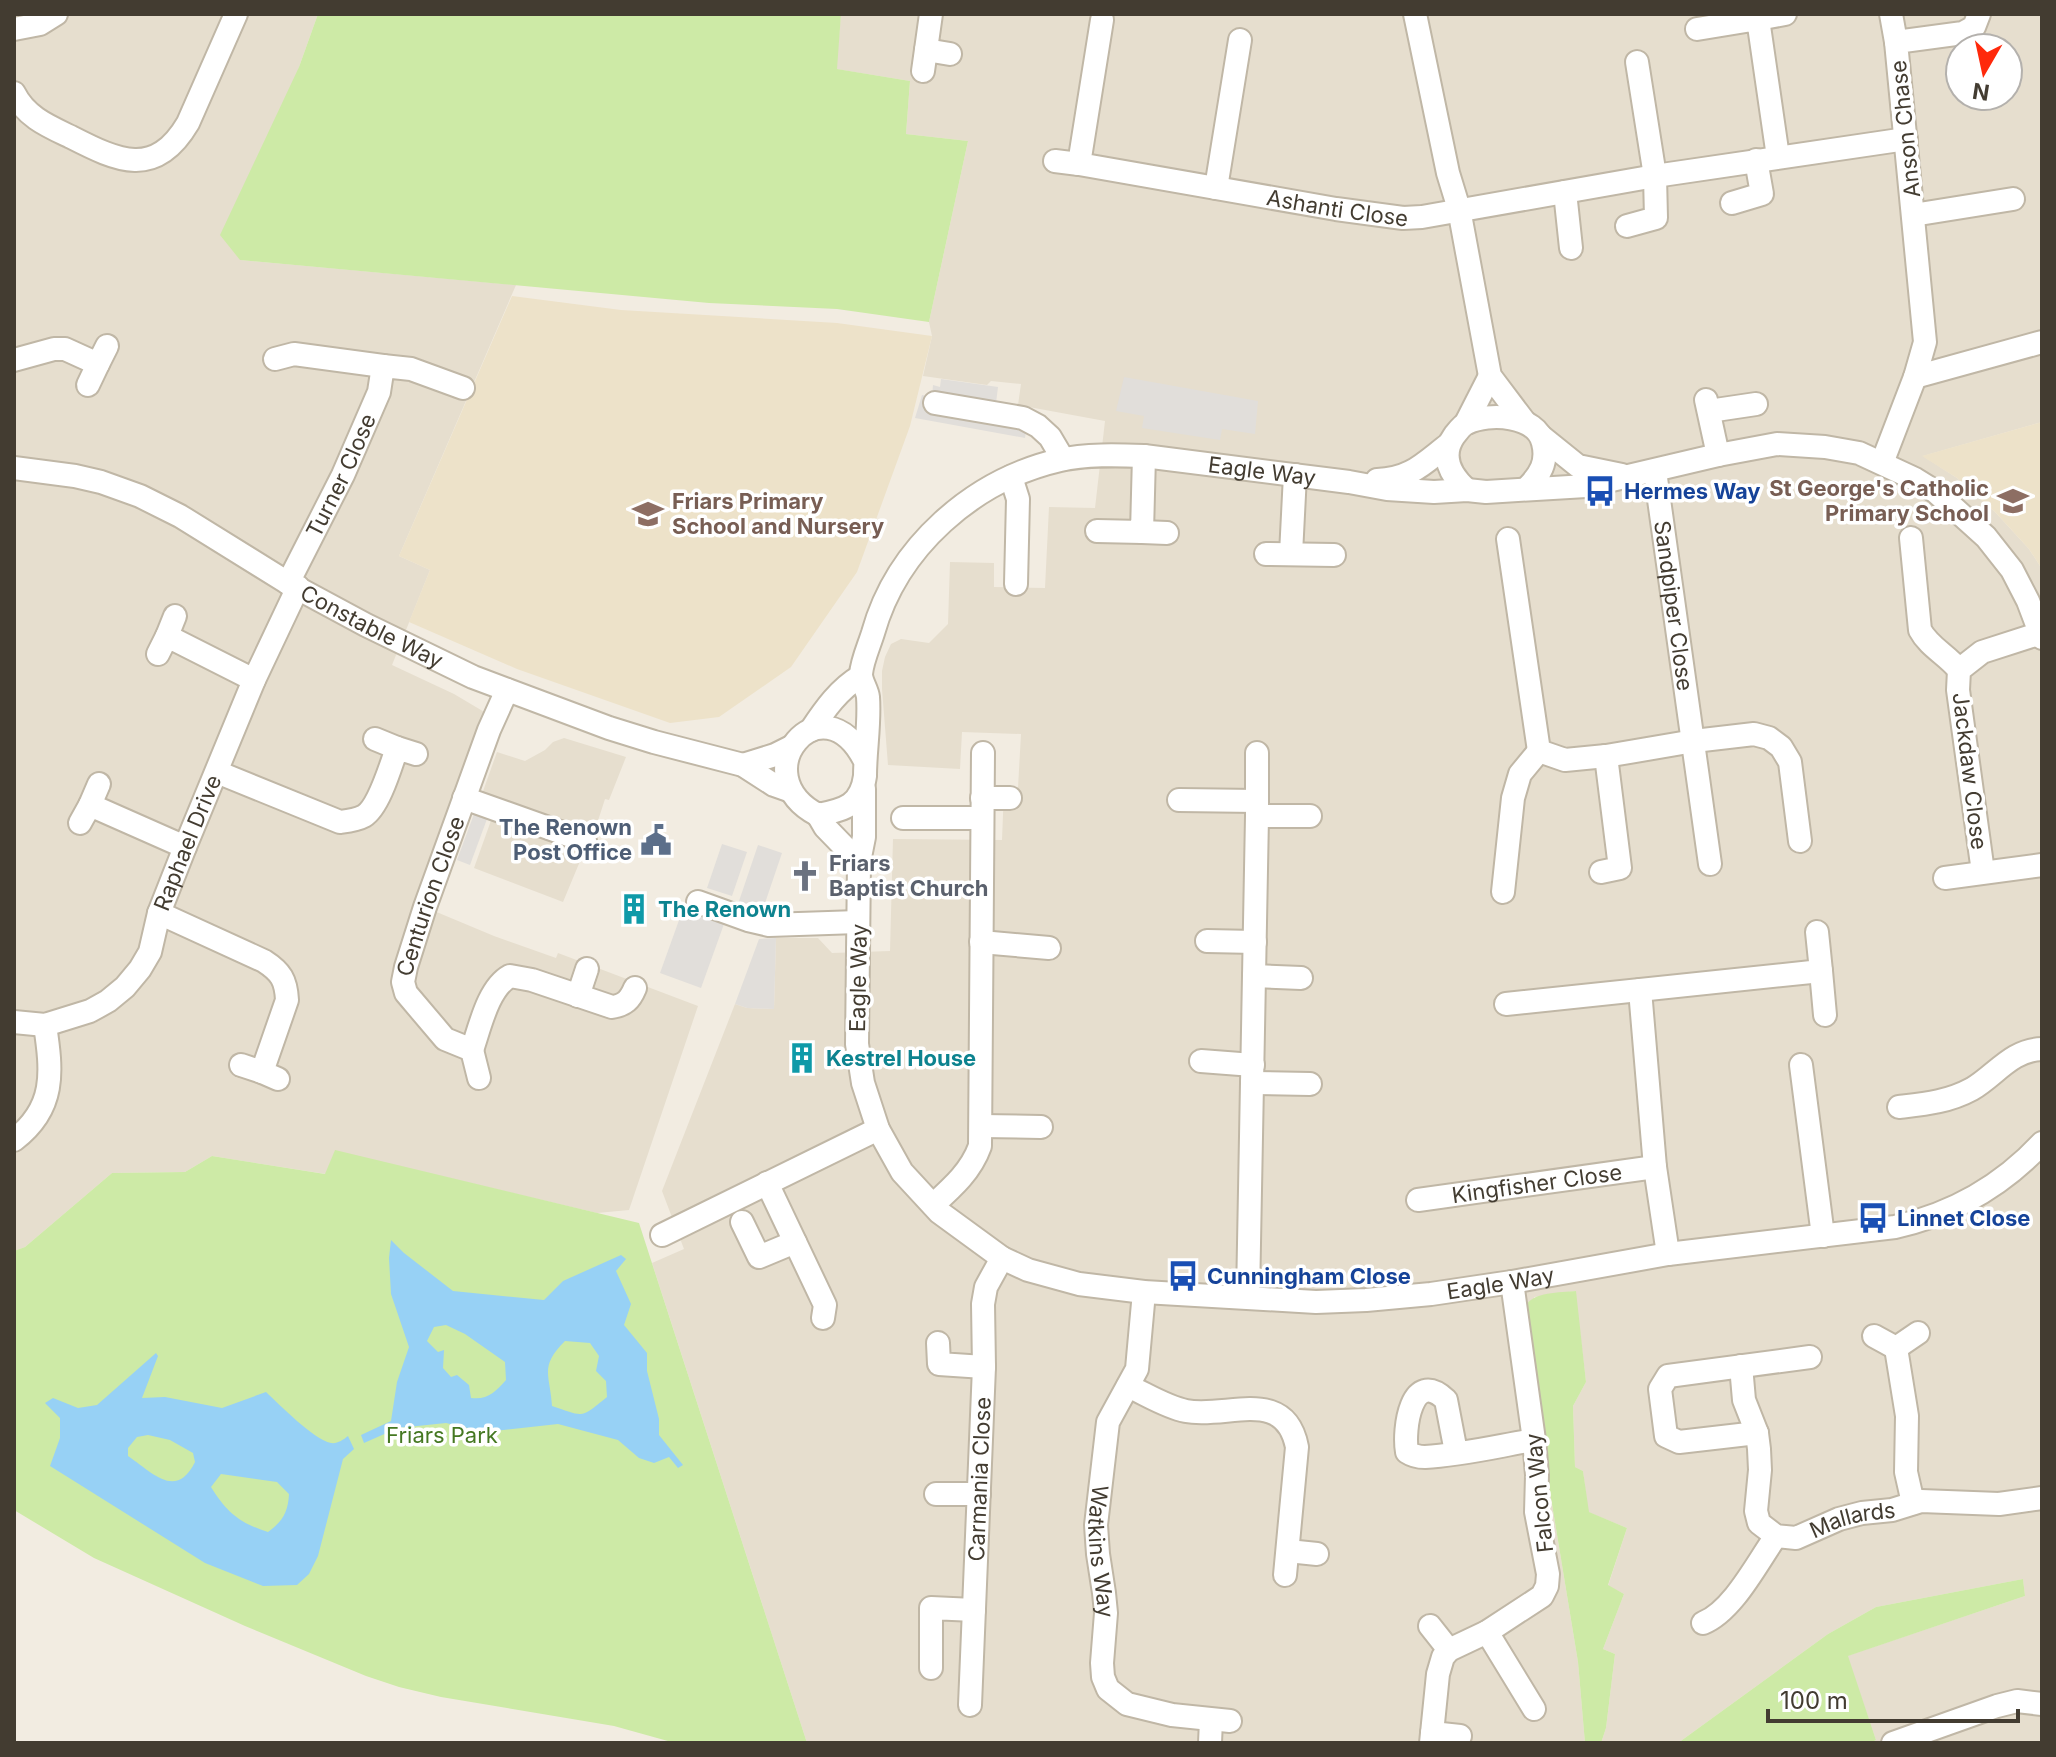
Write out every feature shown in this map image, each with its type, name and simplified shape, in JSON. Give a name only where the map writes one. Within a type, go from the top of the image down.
[{"type":"street","points":[[14,29],[40,24],[56,14]]},
{"type":"street","points":[[14,93],[31,116],[107,155],[130,160],[151,158],[180,137],[236,14]]},
{"type":"street","points":[[931,14],[924,60],[950,54]]},
{"type":"street","points":[[1415,14],[1448,173],[1459,209],[1490,376],[1524,421]]},
{"type":"street","points":[[1697,29],[1785,14]]},
{"type":"street","points":[[1891,14],[1896,42]]},
{"type":"street","name":"Anson Chase","points":[[1882,463],[1925,342],[1896,42],[1963,33],[1974,27],[1979,14]]},
{"type":"street","points":[[1732,203],[1762,194],[1767,158],[1758,19]]},
{"type":"street","points":[[1079,164],[1102,20]]},
{"type":"street","points":[[1216,188],[1240,40]]},
{"type":"street","points":[[1627,226],[1656,218],[1655,176],[1637,62]]},
{"type":"street","name":"Ashanti Close","points":[[1055,161],[1403,218],[1767,158],[1906,139]]},
{"type":"street","points":[[1565,192],[1571,248]]},
{"type":"street","name":"Anson Chase","points":[[1913,215],[2013,199]]},
{"type":"street","points":[[1915,377],[2042,342]]},
{"type":"street","points":[[14,360],[54,349],[103,355],[88,385]]},
{"type":"street","points":[[275,359],[294,354],[411,369],[463,388]]},
{"type":"street","name":"Turner Close","points":[[293,585],[379,392],[383,366]]},
{"type":"street","points":[[1490,376],[1466,423],[1449,444],[1449,469],[1456,481],[1467,490],[1486,492],[1586,486],[1777,444],[1799,444],[1859,453],[1936,492],[1986,537],[2012,570],[2041,636]]},
{"type":"street","points":[[935,403],[1023,418],[1050,437],[1063,459]]},
{"type":"street","points":[[1718,455],[1708,406],[1756,404]]},
{"type":"street","points":[[1466,423],[1510,417],[1524,421],[1578,466],[1627,476]]},
{"type":"street","points":[[1527,488],[1543,468],[1542,437]]},
{"type":"street","name":"Eagle Way","points":[[1349,482],[1391,480],[1411,474],[1449,444]]},
{"type":"street","name":"Eagle Way","points":[[865,761],[868,694],[861,676],[880,608],[904,565],[928,535],[954,511],[1011,477],[1063,459],[1127,455],[1397,490],[1467,490]]},
{"type":"street","points":[[1142,532],[1144,456]]},
{"type":"street","name":"Constable Way","points":[[14,468],[75,476],[140,496],[180,516],[293,585],[473,677],[589,721],[743,765],[774,785],[791,791]]},
{"type":"street","name":"Sandpiper Close","points":[[1655,471],[1710,864]]},
{"type":"street","points":[[1291,554],[1295,475]]},
{"type":"street","points":[[1011,477],[1018,499],[1016,584]]},
{"type":"street","points":[[1097,531],[1167,533]]},
{"type":"street","name":"Jackdaw Close","points":[[1911,538],[1920,630],[1925,641],[1951,660],[1959,670],[1958,690],[1983,872]]},
{"type":"street","points":[[1503,892],[1513,798],[1520,774],[1539,751],[1508,539]]},
{"type":"street","points":[[1266,554],[1334,555]]},
{"type":"street","name":"Raphael Drive","points":[[14,1022],[45,1025],[90,1011],[125,987],[140,969],[150,952],[159,913],[185,847],[293,585]]},
{"type":"street","points":[[167,635],[254,680]]},
{"type":"street","name":"Jackdaw Close","points":[[1959,670],[1982,652],[2041,636]]},
{"type":"street","points":[[811,730],[847,684],[861,676]]},
{"type":"street","name":"Centurion Close","points":[[472,1050],[445,1039],[406,993],[403,982],[425,907],[489,730],[507,690]]},
{"type":"street","points":[[743,765],[791,747],[801,735],[811,730],[836,728],[857,745],[865,761],[864,789],[856,801],[845,808],[818,815]]},
{"type":"street","points":[[1539,751],[1565,760],[1754,734],[1769,738],[1781,747],[1790,762],[1800,841]]},
{"type":"street","points":[[217,772],[340,822],[355,820],[367,815],[375,805],[407,751],[375,739]]},
{"type":"street","points":[[791,747],[787,763],[791,791],[798,802],[818,815],[825,827],[859,862]]},
{"type":"street","points":[[933,1205],[974,1163],[980,1146],[983,753]]},
{"type":"street","points":[[1248,1297],[1257,753]]},
{"type":"street","points":[[1601,872],[1620,868],[1606,756]]},
{"type":"street","points":[[99,784],[85,814],[185,847]]},
{"type":"street","name":"Eagle Way","points":[[864,789],[864,837],[859,862],[857,1044],[863,1083],[878,1129],[902,1172],[933,1205],[1002,1258],[1028,1270],[1079,1284],[1144,1292],[1316,1302],[1431,1294],[1668,1254],[1895,1227],[1955,1208],[1990,1188],[2041,1145]]},
{"type":"street","points":[[464,798],[585,841]]},
{"type":"street","points":[[903,818],[982,808],[1010,798]]},
{"type":"street","points":[[1179,800],[1310,816]]},
{"type":"street","name":"Jackdaw Close","points":[[1945,878],[2042,865]]},
{"type":"street","points":[[698,902],[769,925],[858,922]]},
{"type":"street","points":[[159,913],[278,970],[287,990],[287,1000],[260,1072]]},
{"type":"street","points":[[1817,932],[1825,1015]]},
{"type":"street","points":[[1207,941],[1255,942]]},
{"type":"street","points":[[981,942],[1049,948]]},
{"type":"street","points":[[578,996],[587,969]]},
{"type":"street","points":[[1506,1004],[1821,971]]},
{"type":"street","points":[[479,1078],[472,1050],[492,995],[497,986],[510,976],[532,980],[612,1007],[625,1003],[635,988]]},
{"type":"street","points":[[1254,976],[1301,978]]},
{"type":"street","points":[[1640,990],[1655,1167],[1668,1254]]},
{"type":"street","points":[[14,1140],[28,1129],[47,1092],[51,1075],[45,1025]]},
{"type":"street","points":[[1899,1107],[1930,1104],[1961,1094],[1976,1087],[2013,1056],[2042,1049]]},
{"type":"street","points":[[1201,1061],[1310,1084]]},
{"type":"street","points":[[1801,1065],[1823,1236]]},
{"type":"street","points":[[981,1126],[1041,1127]]},
{"type":"street","points":[[662,1235],[878,1129]]},
{"type":"street","name":"Kingfisher Close","points":[[1418,1200],[1655,1167]]},
{"type":"street","points":[[767,1183],[825,1305],[823,1318]]},
{"type":"street","points":[[742,1222],[759,1257],[795,1242]]},
{"type":"street","name":"Carmania Close","points":[[970,1705],[984,1367],[983,1304],[986,1287],[1002,1258]]},
{"type":"street","name":"Falcon Way","points":[[1449,1650],[1487,1632],[1542,1596],[1547,1586],[1548,1574],[1536,1512],[1534,1440],[1512,1282]]},
{"type":"street","name":"Watkins Way","points":[[1144,1292],[1137,1369],[1108,1422],[1096,1525],[1106,1613],[1103,1677],[1108,1689],[1127,1704],[1172,1715],[1220,1721],[1210,1743]]},
{"type":"street","points":[[1896,1348],[1918,1333]]},
{"type":"street","points":[[1874,1336],[1896,1348]]},
{"type":"street","points":[[938,1343],[939,1364],[984,1367]]},
{"type":"street","points":[[1896,1348],[1907,1416],[1906,1472],[1913,1503]]},
{"type":"street","points":[[1757,1433],[1679,1442],[1666,1436],[1660,1389],[1668,1376],[1810,1357]]},
{"type":"street","points":[[1703,1623],[1714,1619],[1728,1606],[1776,1536],[1759,1523],[1756,1511],[1760,1470],[1757,1433],[1744,1400],[1741,1366]]},
{"type":"street","points":[[1128,1386],[1182,1410],[1196,1412],[1249,1408],[1275,1413],[1284,1419],[1295,1435],[1297,1447],[1285,1575]]},
{"type":"street","points":[[1456,1452],[1534,1440]]},
{"type":"street","points":[[936,1494],[979,1494]]},
{"type":"street","name":"Mallards","points":[[1776,1536],[1796,1538],[1839,1519],[1892,1510],[1913,1503],[1999,1504],[2042,1498]]},
{"type":"street","points":[[1288,1551],[1317,1554]]},
{"type":"street","points":[[931,1668],[931,1608],[974,1610]]},
{"type":"street","points":[[1430,1626],[1449,1650],[1443,1657],[1438,1674],[1432,1738],[1460,1736]]},
{"type":"street","points":[[1487,1632],[1534,1709]]},
{"type":"street","points":[[1893,1743],[1997,1706],[2017,1701],[2042,1704]]},
{"type":"shaded area","points":[[14,14],[318,14],[240,260],[516,285],[399,556],[430,570],[392,665],[486,713],[415,903],[494,936],[556,958],[558,953],[698,1006],[629,1210],[597,1213],[335,1151],[326,1174],[212,1156],[185,1172],[112,1173],[25,1247],[14,1251]]},
{"type":"shaded area","points":[[841,14],[2042,14],[2042,422],[1923,456],[1957,478],[1996,513],[2029,549],[2042,569],[2042,1743],[1870,1743],[1876,1740],[1847,1656],[2025,1596],[2023,1579],[1876,1607],[1828,1634],[1678,1743],[1601,1743],[1606,1728],[1615,1654],[1603,1649],[1624,1594],[1608,1586],[1627,1528],[1588,1512],[1583,1471],[1575,1467],[1573,1406],[1586,1382],[1575,1291],[1534,1297],[1531,1352],[1578,1662],[1585,1743],[807,1743],[652,1263],[684,1249],[662,1191],[735,1004],[747,1008],[774,1009],[776,938],[818,938],[832,953],[890,951],[893,839],[1002,840],[1004,790],[1016,791],[1018,788],[1021,734],[962,732],[960,769],[888,765],[882,689],[885,657],[891,644],[901,639],[929,643],[948,624],[950,562],[994,563],[994,587],[1045,588],[1049,507],[1095,508],[1105,421],[1018,405],[1021,384],[991,381],[987,385],[923,376],[932,336],[929,322],[968,141],[906,134],[910,81],[836,69]]},
{"type":"shaded area","name":"Friars Primary School and Nursery","points":[[512,296],[621,310],[837,323],[932,336],[910,426],[857,572],[791,667],[719,717],[670,723],[517,669],[409,622],[430,570],[399,556]]},
{"type":"shaded area","points":[[1124,377],[1258,401],[1255,434],[1222,429],[1220,440],[1142,428],[1144,416],[1116,411]]},
{"type":"shaded area","points":[[941,379],[998,387],[996,403],[1029,409],[1025,438],[915,418],[922,395],[932,397],[933,385],[940,387]]},
{"type":"shaded area","name":"St George's Catholic Primary School","points":[[2042,422],[2042,569],[2029,549],[1996,513],[1957,478],[1922,456]]},
{"type":"shaded area","points":[[564,738],[626,757],[609,800],[605,799],[593,836],[563,902],[474,868],[498,801],[482,794],[497,752],[525,761]]},
{"type":"shaded area","points":[[474,814],[487,819],[470,865],[457,860]]},
{"type":"shaded area","points":[[722,844],[747,852],[732,896],[707,888]]},
{"type":"shaded area","points":[[758,845],[782,853],[762,912],[738,904]]},
{"type":"shaded area","points":[[683,909],[724,924],[701,988],[660,973]]},
{"type":"shaded area","points":[[776,938],[774,1009],[747,1008],[735,1004],[759,939]]},
{"type":"green space","points":[[318,14],[841,14],[837,69],[910,81],[906,134],[968,141],[929,322],[837,309],[709,303],[240,260],[220,235],[299,67]]},
{"type":"green space","name":"Friars Park","points":[[335,1150],[639,1223],[807,1743],[675,1743],[614,1726],[399,1687],[245,1626],[94,1558],[14,1510],[14,1251],[25,1247],[112,1173],[185,1172],[212,1156],[325,1174]]},
{"type":"green space","points":[[1576,1291],[1586,1382],[1573,1406],[1575,1467],[1583,1471],[1589,1512],[1627,1528],[1608,1585],[1624,1594],[1603,1649],[1615,1654],[1606,1728],[1601,1743],[1585,1743],[1578,1662],[1550,1492],[1525,1307],[1540,1295]]},
{"type":"green space","points":[[2023,1579],[2025,1596],[1848,1656],[1876,1740],[1870,1743],[1678,1743],[1828,1634],[1876,1607]]},
{"type":"water","points":[[391,1240],[453,1291],[544,1300],[563,1281],[621,1255],[626,1259],[616,1271],[631,1304],[624,1325],[647,1353],[647,1371],[659,1419],[659,1435],[683,1465],[678,1468],[669,1457],[654,1463],[639,1458],[618,1440],[558,1424],[485,1432],[446,1423],[398,1428],[364,1443],[361,1435],[391,1421],[397,1382],[409,1347],[391,1294]],"holes":[[[446,1325],[465,1334],[505,1362],[506,1380],[491,1394],[471,1398],[469,1385],[457,1375],[451,1377],[443,1368],[444,1350],[438,1352],[427,1341],[434,1327]],[[565,1341],[590,1343],[599,1356],[596,1371],[606,1381],[607,1397],[582,1414],[552,1406],[549,1365]]]},
{"type":"water","points":[[156,1353],[158,1356],[142,1398],[165,1397],[222,1408],[266,1392],[297,1421],[324,1440],[335,1443],[348,1436],[354,1449],[343,1459],[318,1556],[309,1574],[297,1585],[263,1586],[205,1563],[50,1466],[60,1438],[60,1418],[45,1403],[53,1398],[78,1408],[97,1405]],"holes":[[[148,1435],[170,1440],[193,1453],[195,1462],[188,1473],[180,1479],[164,1480],[128,1456],[128,1448],[137,1437]],[[221,1474],[277,1482],[289,1494],[281,1520],[268,1532],[235,1516],[211,1487]]]},
{"type":"place","name":"Hermes Way","points":[[1600,491]]},
{"type":"place","name":"St George's Catholic Primary School","points":[[2013,501]]},
{"type":"place","name":"Friars Primary School and Nursery","points":[[648,514]]},
{"type":"place","name":"The Renown Post Office","points":[[656,840]]},
{"type":"place","name":"Friars Baptist Church","points":[[805,876]]},
{"type":"place","name":"The Renown","points":[[634,909]]},
{"type":"place","name":"Kestrel House","points":[[802,1058]]},
{"type":"place","name":"Linnet Close","points":[[1873,1218]]},
{"type":"place","name":"Cunningham Close","points":[[1183,1276]]}]
